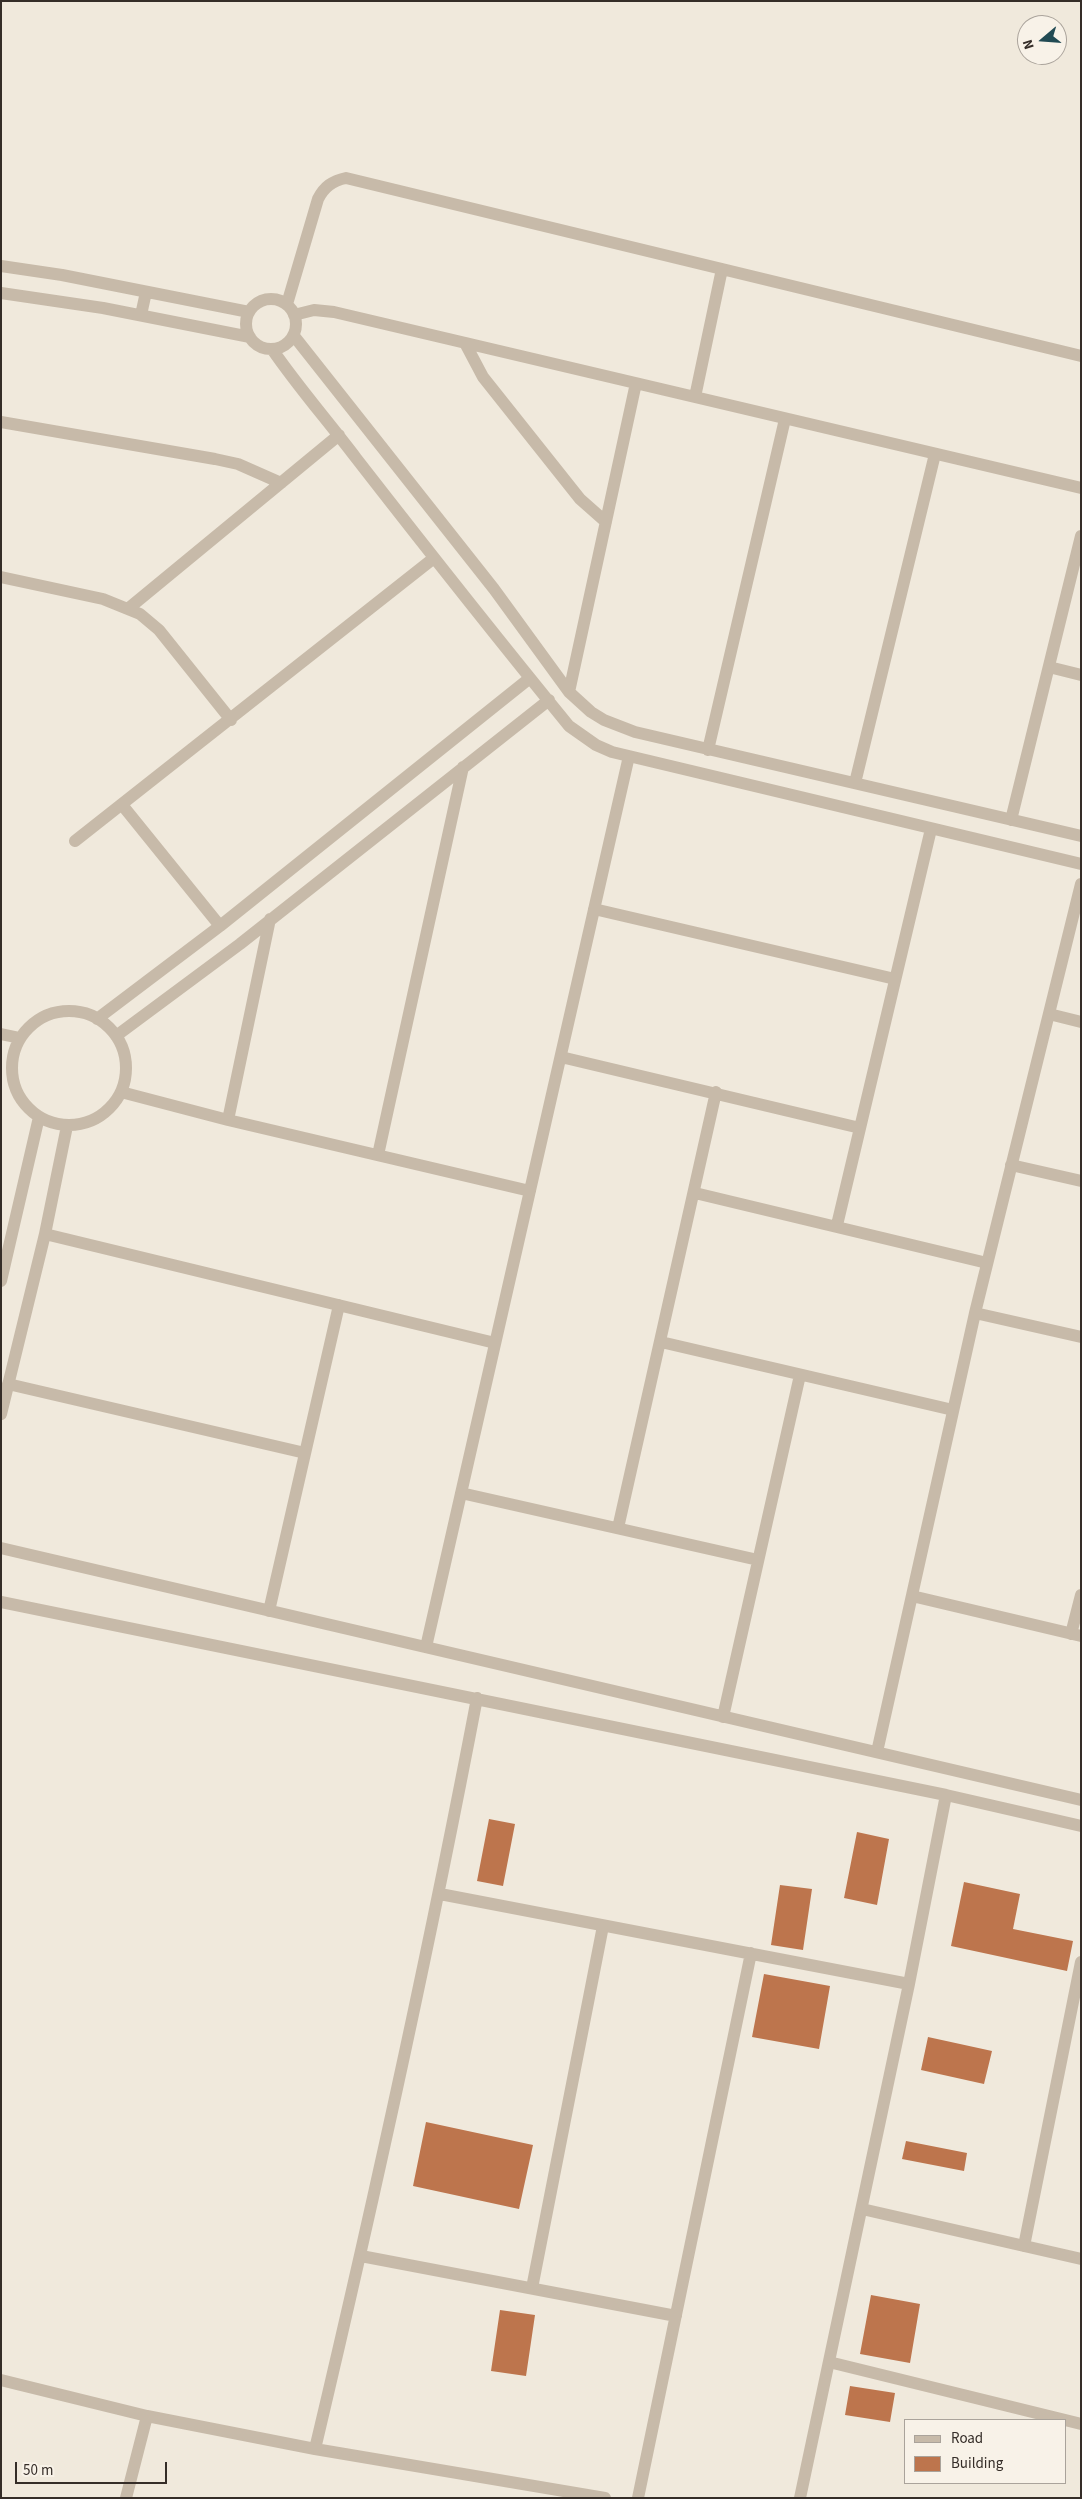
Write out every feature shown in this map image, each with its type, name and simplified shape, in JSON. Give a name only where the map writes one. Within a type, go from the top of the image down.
[{"type":"street","points":[[287,304],[318,199],[326,187],[346,178],[1081,356]]},
{"type":"street","points":[[1,266],[249,312]]},
{"type":"street","points":[[695,397],[722,269]]},
{"type":"street","points":[[141,315],[146,292]]},
{"type":"street","points":[[1,293],[141,315],[250,337]]},
{"type":"street","points":[[270,299],[287,304],[294,315],[296,328],[294,336],[281,348],[272,349],[256,344],[246,329],[249,312],[254,305],[270,299]]},
{"type":"street","points":[[294,315],[304,311],[324,310],[1081,488]]},
{"type":"street","points":[[294,336],[494,589],[569,692],[591,712],[619,727],[708,750],[1081,836]]},
{"type":"street","points":[[465,343],[483,377],[580,499],[606,522]]},
{"type":"street","points":[[272,349],[300,389],[338,434],[434,558],[530,678],[581,736],[596,745],[629,756],[1081,864]]},
{"type":"street","points":[[569,692],[636,383]]},
{"type":"street","points":[[708,750],[785,419]]},
{"type":"street","points":[[1,422],[215,459],[246,467],[281,483]]},
{"type":"street","points":[[129,608],[338,434]]},
{"type":"street","points":[[856,783],[935,454]]},
{"type":"street","points":[[1011,820],[1081,536]]},
{"type":"street","points":[[76,841],[123,806],[434,558]]},
{"type":"street","points":[[1,577],[103,599],[129,608],[159,630],[231,720]]},
{"type":"street","points":[[1049,667],[1081,675]]},
{"type":"street","points":[[97,1019],[220,926],[530,678]]},
{"type":"street","points":[[116,1036],[270,919],[549,700]]},
{"type":"street","points":[[426,1647],[629,756]]},
{"type":"street","points":[[378,1155],[463,767]]},
{"type":"street","points":[[123,806],[220,926]]},
{"type":"street","points":[[837,1225],[931,829]]},
{"type":"street","points":[[877,1752],[975,1313],[1081,884]]},
{"type":"street","points":[[594,909],[895,979]]},
{"type":"street","points":[[228,1120],[270,919]]},
{"type":"street","points":[[74,1011],[97,1019],[116,1036],[121,1046],[126,1069],[121,1092],[109,1108],[93,1120],[67,1126],[48,1122],[38,1117],[22,1101],[6,1067],[20,1038],[38,1020],[61,1012],[74,1011]]},
{"type":"street","points":[[1048,1014],[1081,1022]]},
{"type":"street","points":[[1,1034],[20,1038]]},
{"type":"street","points":[[561,1056],[860,1128]]},
{"type":"street","points":[[121,1092],[228,1120],[530,1191]]},
{"type":"street","points":[[618,1528],[695,1193],[716,1092]]},
{"type":"street","points":[[1,1281],[38,1117]]},
{"type":"street","points":[[1,1414],[45,1234],[67,1126]]},
{"type":"street","points":[[1012,1165],[1081,1181]]},
{"type":"street","points":[[695,1193],[837,1225],[987,1263]]},
{"type":"street","points":[[45,1234],[495,1343]]},
{"type":"street","points":[[269,1611],[339,1305]]},
{"type":"street","points":[[975,1313],[1081,1337]]},
{"type":"street","points":[[661,1342],[953,1410]]},
{"type":"street","points":[[723,1717],[800,1375]]},
{"type":"street","points":[[8,1384],[305,1452]]},
{"type":"street","points":[[461,1493],[758,1560]]},
{"type":"street","points":[[1,1548],[1081,1800]]},
{"type":"street","points":[[912,1596],[1076,1635],[1081,1596]]},
{"type":"street","points":[[1,1602],[946,1795],[1081,1826]]},
{"type":"street","points":[[314,2450],[361,2256],[440,1894],[477,1698]]},
{"type":"street","points":[[800,2498],[909,1984],[946,1795]]},
{"type":"street","points":[[440,1894],[909,1984]]},
{"type":"street","points":[[532,2288],[603,1926]]},
{"type":"street","points":[[638,2498],[752,1953]]},
{"type":"street","points":[[1024,2246],[1081,1962]]},
{"type":"street","points":[[862,2209],[1081,2259]]},
{"type":"street","points":[[361,2256],[676,2316]]},
{"type":"street","points":[[829,2362],[1061,2419]]},
{"type":"street","points":[[1,2380],[147,2416],[314,2450],[605,2498]]},
{"type":"street","points":[[126,2498],[147,2416]]},
{"type":"street","points":[[1067,2421],[1081,2424]]},
{"type":"building","points":[[489,1819],[515,1824],[503,1886],[477,1881]]},
{"type":"building","points":[[857,1832],[889,1839],[877,1905],[844,1898]]},
{"type":"building","points":[[964,1882],[1020,1894],[1013,1929],[1073,1941],[1067,1971],[951,1946]]},
{"type":"building","points":[[780,1885],[812,1889],[803,1950],[771,1945]]},
{"type":"building","points":[[764,1974],[830,1986],[819,2049],[752,2037]]},
{"type":"building","points":[[928,2037],[992,2051],[984,2084],[921,2070]]},
{"type":"building","points":[[426,2122],[533,2145],[519,2209],[413,2186]]},
{"type":"building","points":[[906,2141],[967,2153],[964,2171],[902,2159]]},
{"type":"building","points":[[871,2295],[920,2304],[910,2363],[860,2354]]},
{"type":"building","points":[[500,2310],[535,2315],[526,2376],[491,2371]]},
{"type":"building","points":[[850,2386],[895,2393],[890,2422],[845,2415]]}]
